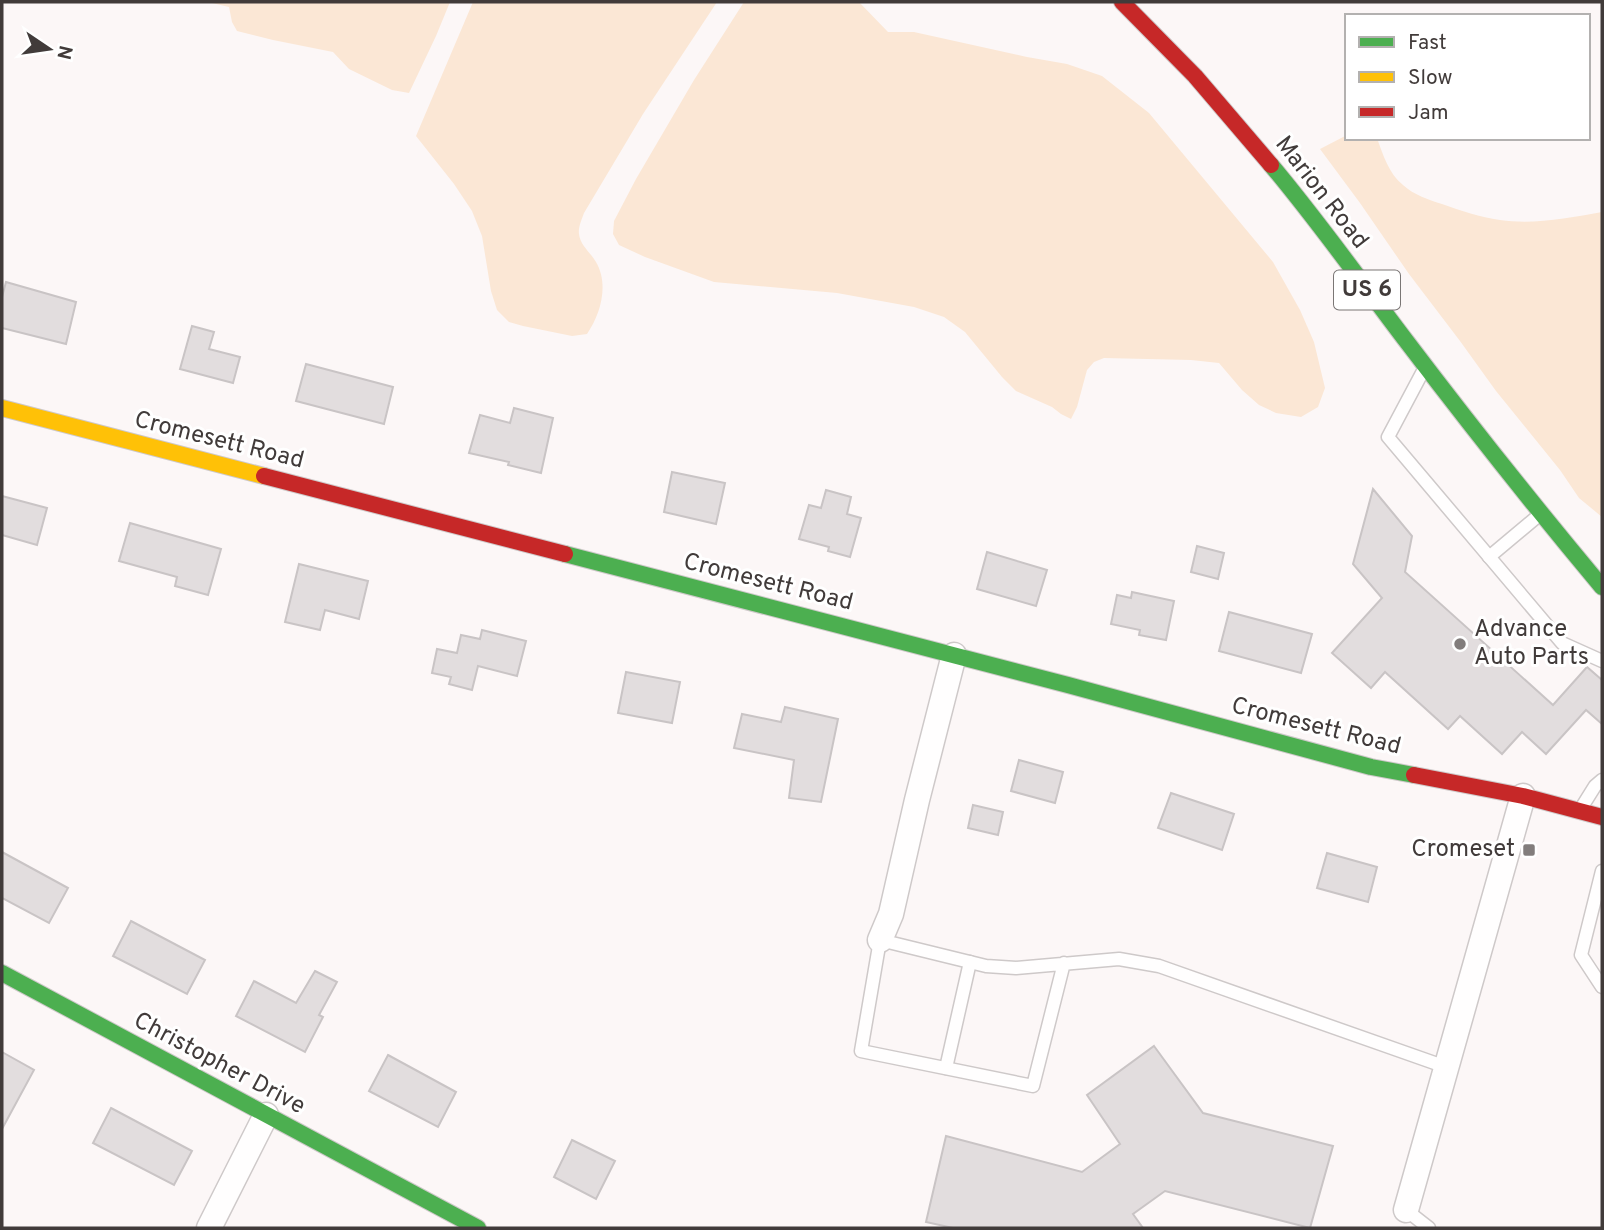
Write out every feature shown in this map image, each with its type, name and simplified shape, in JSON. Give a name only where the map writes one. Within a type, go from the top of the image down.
[{"type":"street","name":"Marion Road","points":[[1122,2],[1195,76],[1297,196],[1541,514],[1602,587]]},
{"type":"street","name":"Cromesett Road","points":[[2,408],[954,655],[1371,767],[1523,796],[1602,817]]},
{"type":"street","points":[[880,940],[891,914],[954,655]]},
{"type":"street","points":[[1406,1210],[1523,796]]},
{"type":"street","name":"Christopher Drive","points":[[2,973],[478,1228]]},
{"type":"street","points":[[209,1228],[266,1115]]},
{"type":"lane","points":[[1426,366],[1388,437],[1562,643],[1602,661]]},
{"type":"lane","points":[[1489,557],[1541,514]]},
{"type":"lane","points":[[1579,811],[1602,779]]},
{"type":"lane","points":[[1602,871],[1597,912],[1581,956],[1602,987]]},
{"type":"lane","points":[[1064,963],[1033,1086],[861,1051],[880,940],[986,966],[1016,968],[1064,963],[1119,959],[1159,966],[1446,1067]]},
{"type":"lane","points":[[946,1068],[971,962]]},
{"type":"lane","points":[[1406,1210],[1429,1228]]},
{"type":"shaded area","points":[[186,2],[450,2],[409,93],[392,90],[349,69],[333,52],[237,31],[229,7]]},
{"type":"shaded area","points":[[473,2],[717,2],[643,114],[584,213],[579,229],[580,238],[596,262],[603,289],[596,317],[587,334],[572,336],[523,326],[509,322],[497,310],[491,291],[482,236],[472,211],[416,136]]},
{"type":"shaded area","points":[[744,2],[859,2],[888,32],[914,32],[1067,64],[1102,76],[1149,113],[1273,262],[1300,310],[1314,342],[1325,388],[1318,407],[1301,417],[1276,413],[1259,405],[1219,363],[1104,358],[1094,362],[1087,370],[1071,419],[1016,391],[965,332],[944,317],[914,307],[837,293],[714,282],[619,245],[613,234],[614,221],[694,80]]},
{"type":"shaded area","points":[[1345,136],[1345,140],[1378,140],[1390,170],[1398,181],[1412,192],[1485,217],[1525,222],[1602,212],[1602,517],[1579,498],[1560,470],[1496,391],[1320,149]]},
{"type":"building","points":[[6,282],[76,302],[66,344],[2,328],[2,297]]},
{"type":"building","points":[[192,326],[214,332],[209,349],[240,357],[233,383],[180,369]]},
{"type":"building","points":[[306,364],[393,387],[384,424],[296,401]]},
{"type":"building","points":[[514,408],[553,418],[541,473],[469,453],[480,415],[510,423]]},
{"type":"building","points":[[672,472],[725,483],[716,524],[664,512]]},
{"type":"building","points":[[1373,489],[1412,536],[1405,572],[1553,705],[1587,667],[1602,680],[1602,724],[1586,710],[1546,754],[1522,732],[1502,754],[1460,716],[1448,729],[1385,672],[1371,688],[1332,653],[1382,598],[1353,564]]},
{"type":"building","points":[[826,490],[851,497],[847,514],[861,518],[850,557],[828,551],[829,547],[799,539],[809,505],[821,508]]},
{"type":"building","points":[[2,496],[47,508],[37,545],[2,535]]},
{"type":"building","points":[[130,523],[221,549],[208,595],[175,586],[177,577],[119,561]]},
{"type":"building","points":[[1197,546],[1224,553],[1218,579],[1191,572]]},
{"type":"building","points":[[987,552],[1047,570],[1036,606],[977,589]]},
{"type":"building","points":[[299,564],[368,581],[359,619],[325,610],[320,630],[285,622]]},
{"type":"building","points":[[1132,592],[1174,601],[1166,640],[1139,635],[1140,630],[1111,624],[1117,595],[1131,598]]},
{"type":"building","points":[[1229,612],[1312,634],[1301,673],[1219,651]]},
{"type":"building","points":[[482,630],[526,641],[517,676],[478,666],[472,690],[449,684],[451,677],[432,673],[437,649],[457,653],[461,635],[480,639]]},
{"type":"building","points":[[626,672],[680,682],[672,723],[618,713]]},
{"type":"building","points":[[785,707],[838,719],[821,802],[789,798],[794,760],[734,748],[742,714],[781,722]]},
{"type":"building","points":[[1019,760],[1063,772],[1055,803],[1011,791]]},
{"type":"building","points":[[1171,793],[1234,814],[1222,850],[1158,828]]},
{"type":"building","points":[[973,805],[1003,812],[998,835],[968,828]]},
{"type":"building","points":[[2,852],[68,888],[49,923],[2,898]]},
{"type":"building","points":[[1327,853],[1377,867],[1368,902],[1317,888]]},
{"type":"building","points":[[131,921],[205,960],[187,994],[113,956]]},
{"type":"building","points":[[315,971],[337,982],[319,1015],[323,1017],[305,1052],[236,1016],[254,981],[296,1003]]},
{"type":"building","points":[[1154,1046],[1203,1113],[1333,1146],[1310,1228],[1165,1191],[1133,1214],[1143,1228],[953,1228],[926,1222],[946,1136],[1082,1172],[1120,1144],[1087,1095]]},
{"type":"building","points":[[2,1052],[34,1070],[2,1129]]},
{"type":"building","points":[[388,1055],[456,1092],[438,1127],[369,1091]]},
{"type":"building","points":[[111,1108],[192,1151],[174,1185],[93,1143]]},
{"type":"building","points":[[572,1140],[615,1161],[596,1199],[554,1177]]},
{"type":"traffic: fast","points":[[1271,165],[1479,435],[1602,587]]},
{"type":"traffic: fast","points":[[565,554],[1371,767],[1414,775]]},
{"type":"traffic: fast","points":[[2,973],[478,1228]]},
{"type":"traffic: slow","points":[[2,408],[264,476]]},
{"type":"traffic: jam","points":[[1122,2],[1195,76],[1271,165]]},
{"type":"traffic: jam","points":[[264,476],[565,554]]},
{"type":"traffic: jam","points":[[1414,775],[1523,796],[1602,817]]},
{"type":"place","name":"Advance Auto Parts","points":[[1460,644]]},
{"type":"place","name":"Cromeset","points":[[1529,850]]}]
